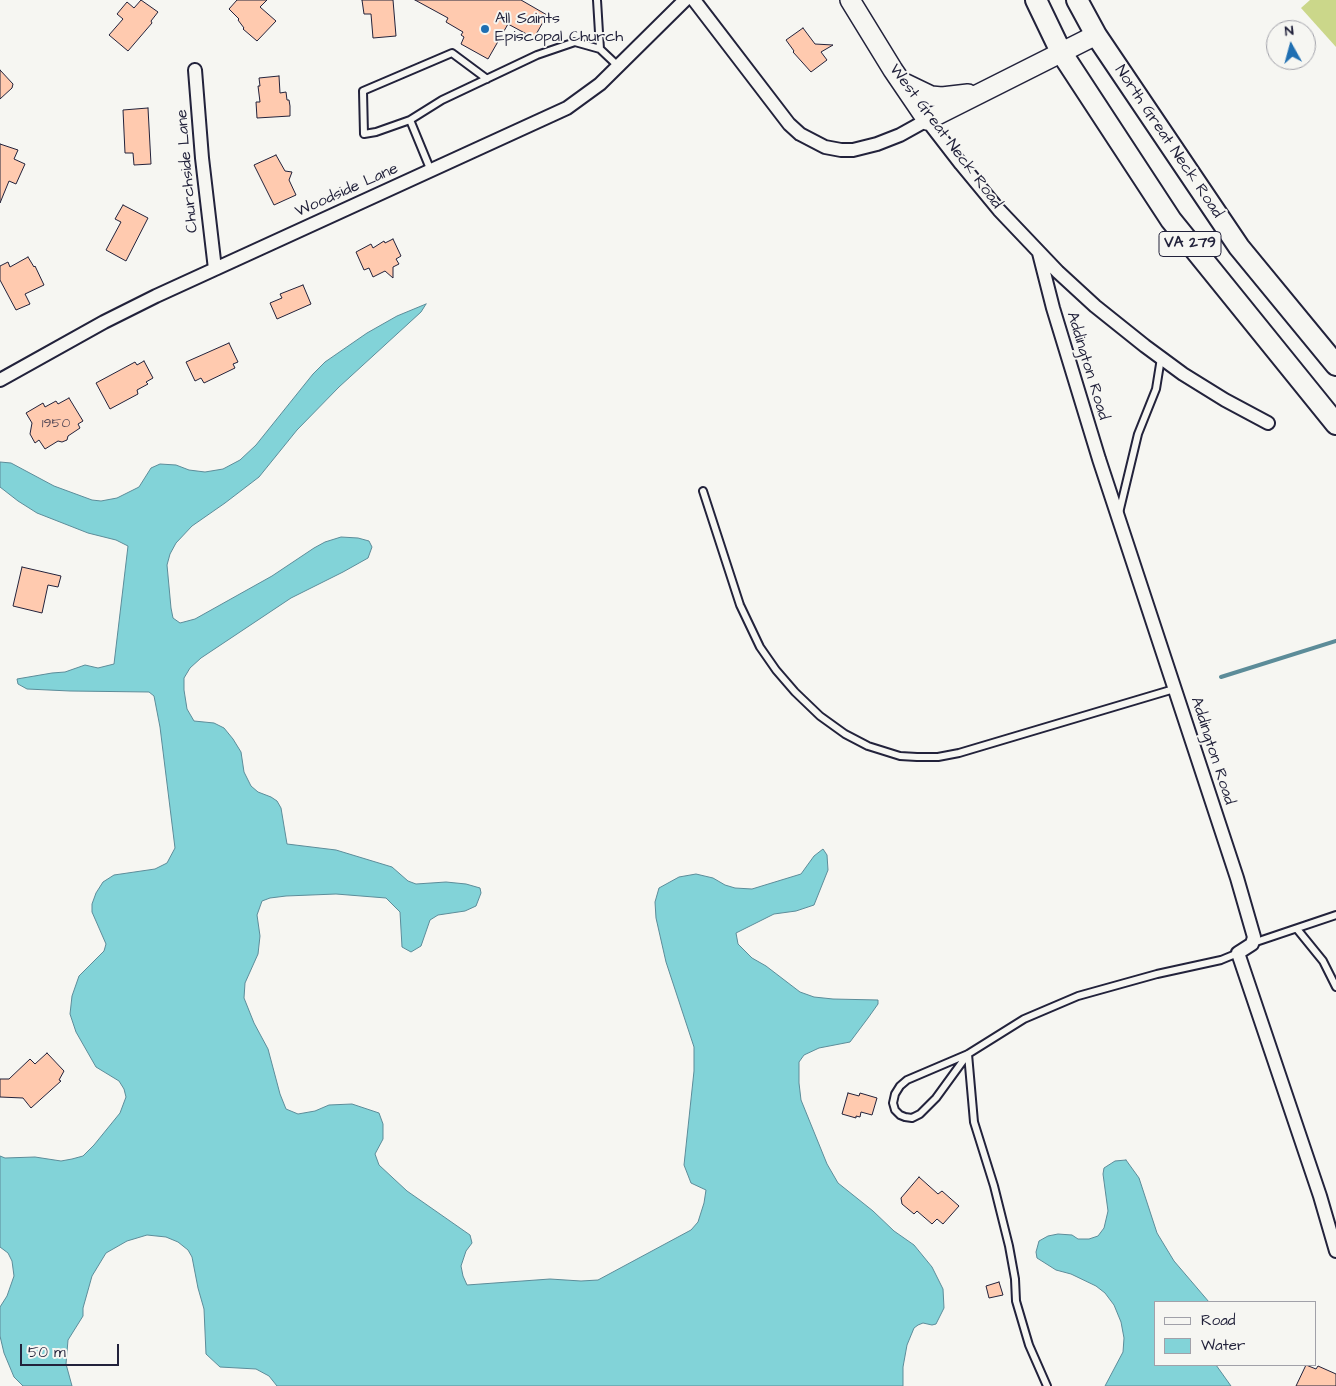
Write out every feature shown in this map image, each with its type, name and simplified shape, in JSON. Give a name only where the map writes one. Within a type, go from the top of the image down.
[{"type":"main road","name":"VA 279","points":[[1036,0],[1061,52],[1171,220],[1336,424]]},
{"type":"main road","name":"North Great Neck Road","points":[[1077,0],[1096,35],[1239,247],[1336,365]]},
{"type":"street","name":"Woodside Lane","points":[[0,380],[104,322],[215,269],[567,108],[590,93],[685,0]]},
{"type":"street","points":[[694,0],[789,124],[800,134],[814,142],[841,150],[853,150],[900,136],[979,93],[1096,35]]},
{"type":"street","name":"West Great Neck Road","points":[[850,0],[927,120],[999,210],[1039,253],[1095,306],[1161,358],[1217,395],[1268,423]]},
{"type":"street","name":"Churchside Lane","points":[[196,70],[202,158],[215,269]]},
{"type":"street","points":[[900,80],[931,96],[942,97],[979,93]]},
{"type":"street","name":"Addington Road","points":[[1039,253],[1053,308],[1118,517],[1237,878],[1254,937],[1252,944]]},
{"type":"street","points":[[1252,944],[1238,953],[1320,1196],[1336,1251]]},
{"type":"lane","points":[[597,0],[600,49]]},
{"type":"lane","points":[[487,79],[452,54],[363,91],[364,134],[376,132],[410,120],[442,100],[487,79],[537,55],[575,42],[600,49],[618,66]]},
{"type":"lane","points":[[410,120],[431,170]]},
{"type":"lane","points":[[1118,517],[1138,434],[1156,389],[1161,358]]},
{"type":"lane","points":[[703,491],[740,605],[760,647],[776,670],[820,716],[845,734],[868,746],[900,756],[938,757],[959,753],[1174,689]]},
{"type":"lane","points":[[1252,944],[1336,915]]},
{"type":"lane","points":[[1297,929],[1323,961],[1336,987]]},
{"type":"lane","points":[[968,1054],[936,1098],[920,1114],[912,1118],[905,1117],[895,1110],[893,1103],[895,1094],[906,1080],[968,1054],[1024,1018],[1078,996],[1157,974],[1221,960],[1238,953]]},
{"type":"lane","points":[[968,1054],[974,1122],[994,1186],[1009,1246],[1015,1279],[1016,1301],[1028,1345],[1047,1386]]},
{"type":"green space","points":[[1310,0],[1336,0],[1336,47],[1316,25],[1316,20],[1312,20],[1301,8]]},
{"type":"water","points":[[426,304],[421,312],[339,387],[297,430],[259,477],[192,526],[176,543],[167,565],[173,618],[180,623],[195,619],[272,576],[325,542],[341,537],[369,541],[372,547],[368,558],[291,598],[201,658],[190,668],[184,678],[187,709],[194,721],[214,723],[224,728],[233,739],[241,752],[244,772],[251,786],[258,792],[277,801],[281,808],[287,844],[336,850],[392,867],[408,881],[416,884],[446,882],[466,884],[480,888],[481,893],[476,906],[465,911],[438,915],[430,920],[421,946],[411,952],[402,947],[400,912],[386,898],[336,894],[286,896],[262,901],[257,915],[260,936],[258,954],[245,983],[244,998],[254,1023],[268,1049],[286,1109],[298,1114],[315,1111],[329,1105],[352,1104],[379,1113],[383,1124],[383,1139],[375,1154],[379,1165],[407,1191],[470,1235],[472,1243],[466,1251],[461,1266],[467,1285],[550,1279],[598,1280],[691,1230],[698,1222],[704,1203],[706,1190],[691,1183],[684,1165],[694,1071],[694,1047],[666,962],[656,918],[655,902],[659,888],[679,877],[696,874],[713,878],[735,888],[752,889],[801,874],[814,856],[823,849],[827,855],[828,870],[814,905],[796,911],[774,914],[736,933],[738,944],[752,958],[766,966],[800,992],[814,997],[833,999],[878,1000],[878,1004],[850,1042],[819,1048],[804,1055],[799,1062],[799,1083],[801,1100],[827,1164],[838,1183],[873,1211],[894,1231],[914,1245],[932,1267],[943,1289],[944,1308],[936,1324],[923,1323],[914,1328],[907,1345],[903,1367],[903,1386],[277,1386],[269,1376],[256,1369],[220,1367],[206,1354],[204,1309],[192,1257],[188,1250],[178,1242],[166,1237],[147,1235],[127,1241],[106,1253],[92,1276],[83,1308],[83,1316],[68,1340],[66,1364],[72,1386],[23,1386],[14,1377],[4,1353],[0,1336],[0,1307],[7,1296],[14,1276],[12,1261],[8,1253],[0,1247],[0,1156],[5,1158],[35,1157],[61,1161],[83,1156],[120,1113],[126,1097],[124,1089],[119,1081],[96,1067],[76,1032],[70,1014],[72,996],[79,976],[104,951],[106,944],[92,912],[92,904],[96,893],[103,882],[114,875],[155,869],[167,863],[175,848],[160,727],[154,696],[149,692],[27,689],[18,684],[17,679],[65,672],[85,665],[98,668],[114,664],[128,546],[116,540],[88,533],[37,513],[18,501],[0,487],[0,462],[11,463],[54,486],[92,500],[101,501],[117,498],[139,487],[151,468],[160,464],[176,465],[189,470],[205,472],[223,469],[240,460],[256,445],[313,374],[325,362],[367,333],[397,316]]},
{"type":"water","points":[[1126,1160],[1139,1178],[1157,1233],[1174,1261],[1208,1301],[1154,1301],[1154,1366],[1217,1366],[1231,1386],[1105,1386],[1123,1352],[1124,1338],[1121,1322],[1114,1305],[1105,1293],[1096,1286],[1071,1274],[1056,1270],[1037,1258],[1036,1252],[1039,1241],[1048,1236],[1058,1234],[1072,1235],[1078,1239],[1089,1239],[1098,1236],[1104,1228],[1108,1211],[1103,1174],[1104,1168],[1115,1161]]},
{"type":"building","points":[[141,0],[158,12],[151,21],[152,23],[128,51],[109,35],[123,19],[117,14],[127,2],[134,8]]},
{"type":"building","points":[[237,0],[267,0],[260,7],[276,21],[257,41],[243,29],[239,19],[229,9]]},
{"type":"building","points":[[362,0],[393,0],[396,36],[373,38],[371,14],[364,14]]},
{"type":"building","name":"All Saints Episcopal Church","points":[[415,0],[521,0],[547,15],[534,38],[508,24],[488,59],[461,44],[464,37],[461,35],[463,32],[446,22],[448,18]]},
{"type":"building","points":[[803,28],[815,44],[833,45],[821,52],[827,60],[811,72],[793,52],[786,40]]},
{"type":"building","points":[[0,70],[13,84],[12,88],[0,99]]},
{"type":"building","points":[[279,76],[280,93],[286,92],[290,106],[290,116],[257,118],[256,102],[260,102],[259,78]]},
{"type":"building","points":[[148,108],[151,164],[134,165],[133,153],[125,153],[123,110]]},
{"type":"building","points":[[0,144],[18,150],[14,159],[25,164],[16,184],[9,181],[0,203]]},
{"type":"building","points":[[276,155],[285,171],[292,172],[289,180],[296,195],[274,205],[254,165]]},
{"type":"building","points":[[123,205],[148,218],[126,261],[106,250],[121,222],[115,219]]},
{"type":"building","points":[[393,239],[401,256],[396,259],[399,264],[393,267],[393,278],[385,271],[373,277],[369,268],[364,270],[356,252],[371,244],[373,248],[384,241],[385,243]]},
{"type":"building","points":[[28,257],[35,266],[44,285],[25,294],[30,304],[16,310],[0,280],[0,266],[8,262],[10,267]]},
{"type":"building","points":[[303,285],[311,304],[277,319],[270,303],[282,298],[280,294]]},
{"type":"building","points":[[229,343],[238,362],[233,364],[235,368],[204,383],[201,378],[195,381],[186,362]]},
{"type":"building","points":[[144,361],[153,378],[146,382],[148,384],[137,390],[138,394],[110,409],[96,383],[135,362],[137,365]]},
{"type":"building","points":[[69,398],[83,421],[78,424],[80,428],[68,436],[67,440],[58,441],[45,449],[39,440],[35,443],[30,434],[32,423],[26,413],[43,403],[45,407],[56,401],[58,404]]},
{"type":"building","points":[[22,567],[61,576],[58,587],[48,585],[42,613],[13,606]]},
{"type":"building","points":[[47,1053],[64,1071],[59,1080],[61,1081],[31,1108],[23,1098],[0,1097],[0,1079],[9,1079],[30,1059],[35,1064]]},
{"type":"building","points":[[848,1093],[859,1096],[860,1093],[877,1098],[872,1115],[861,1112],[860,1117],[856,1116],[856,1118],[842,1114]]},
{"type":"building","points":[[919,1177],[938,1194],[942,1191],[959,1206],[943,1224],[937,1219],[932,1224],[917,1211],[914,1214],[902,1204],[901,1198]]},
{"type":"building","points":[[999,1282],[1003,1295],[989,1298],[986,1286]]},
{"type":"building","points":[[1306,1366],[1316,1369],[1318,1366],[1336,1374],[1336,1386],[1296,1386]]},
{"type":"waterway","points":[[1221,677],[1336,641]]},
{"type":"place","name":"All Saints Episcopal Church","points":[[485,29]]}]
